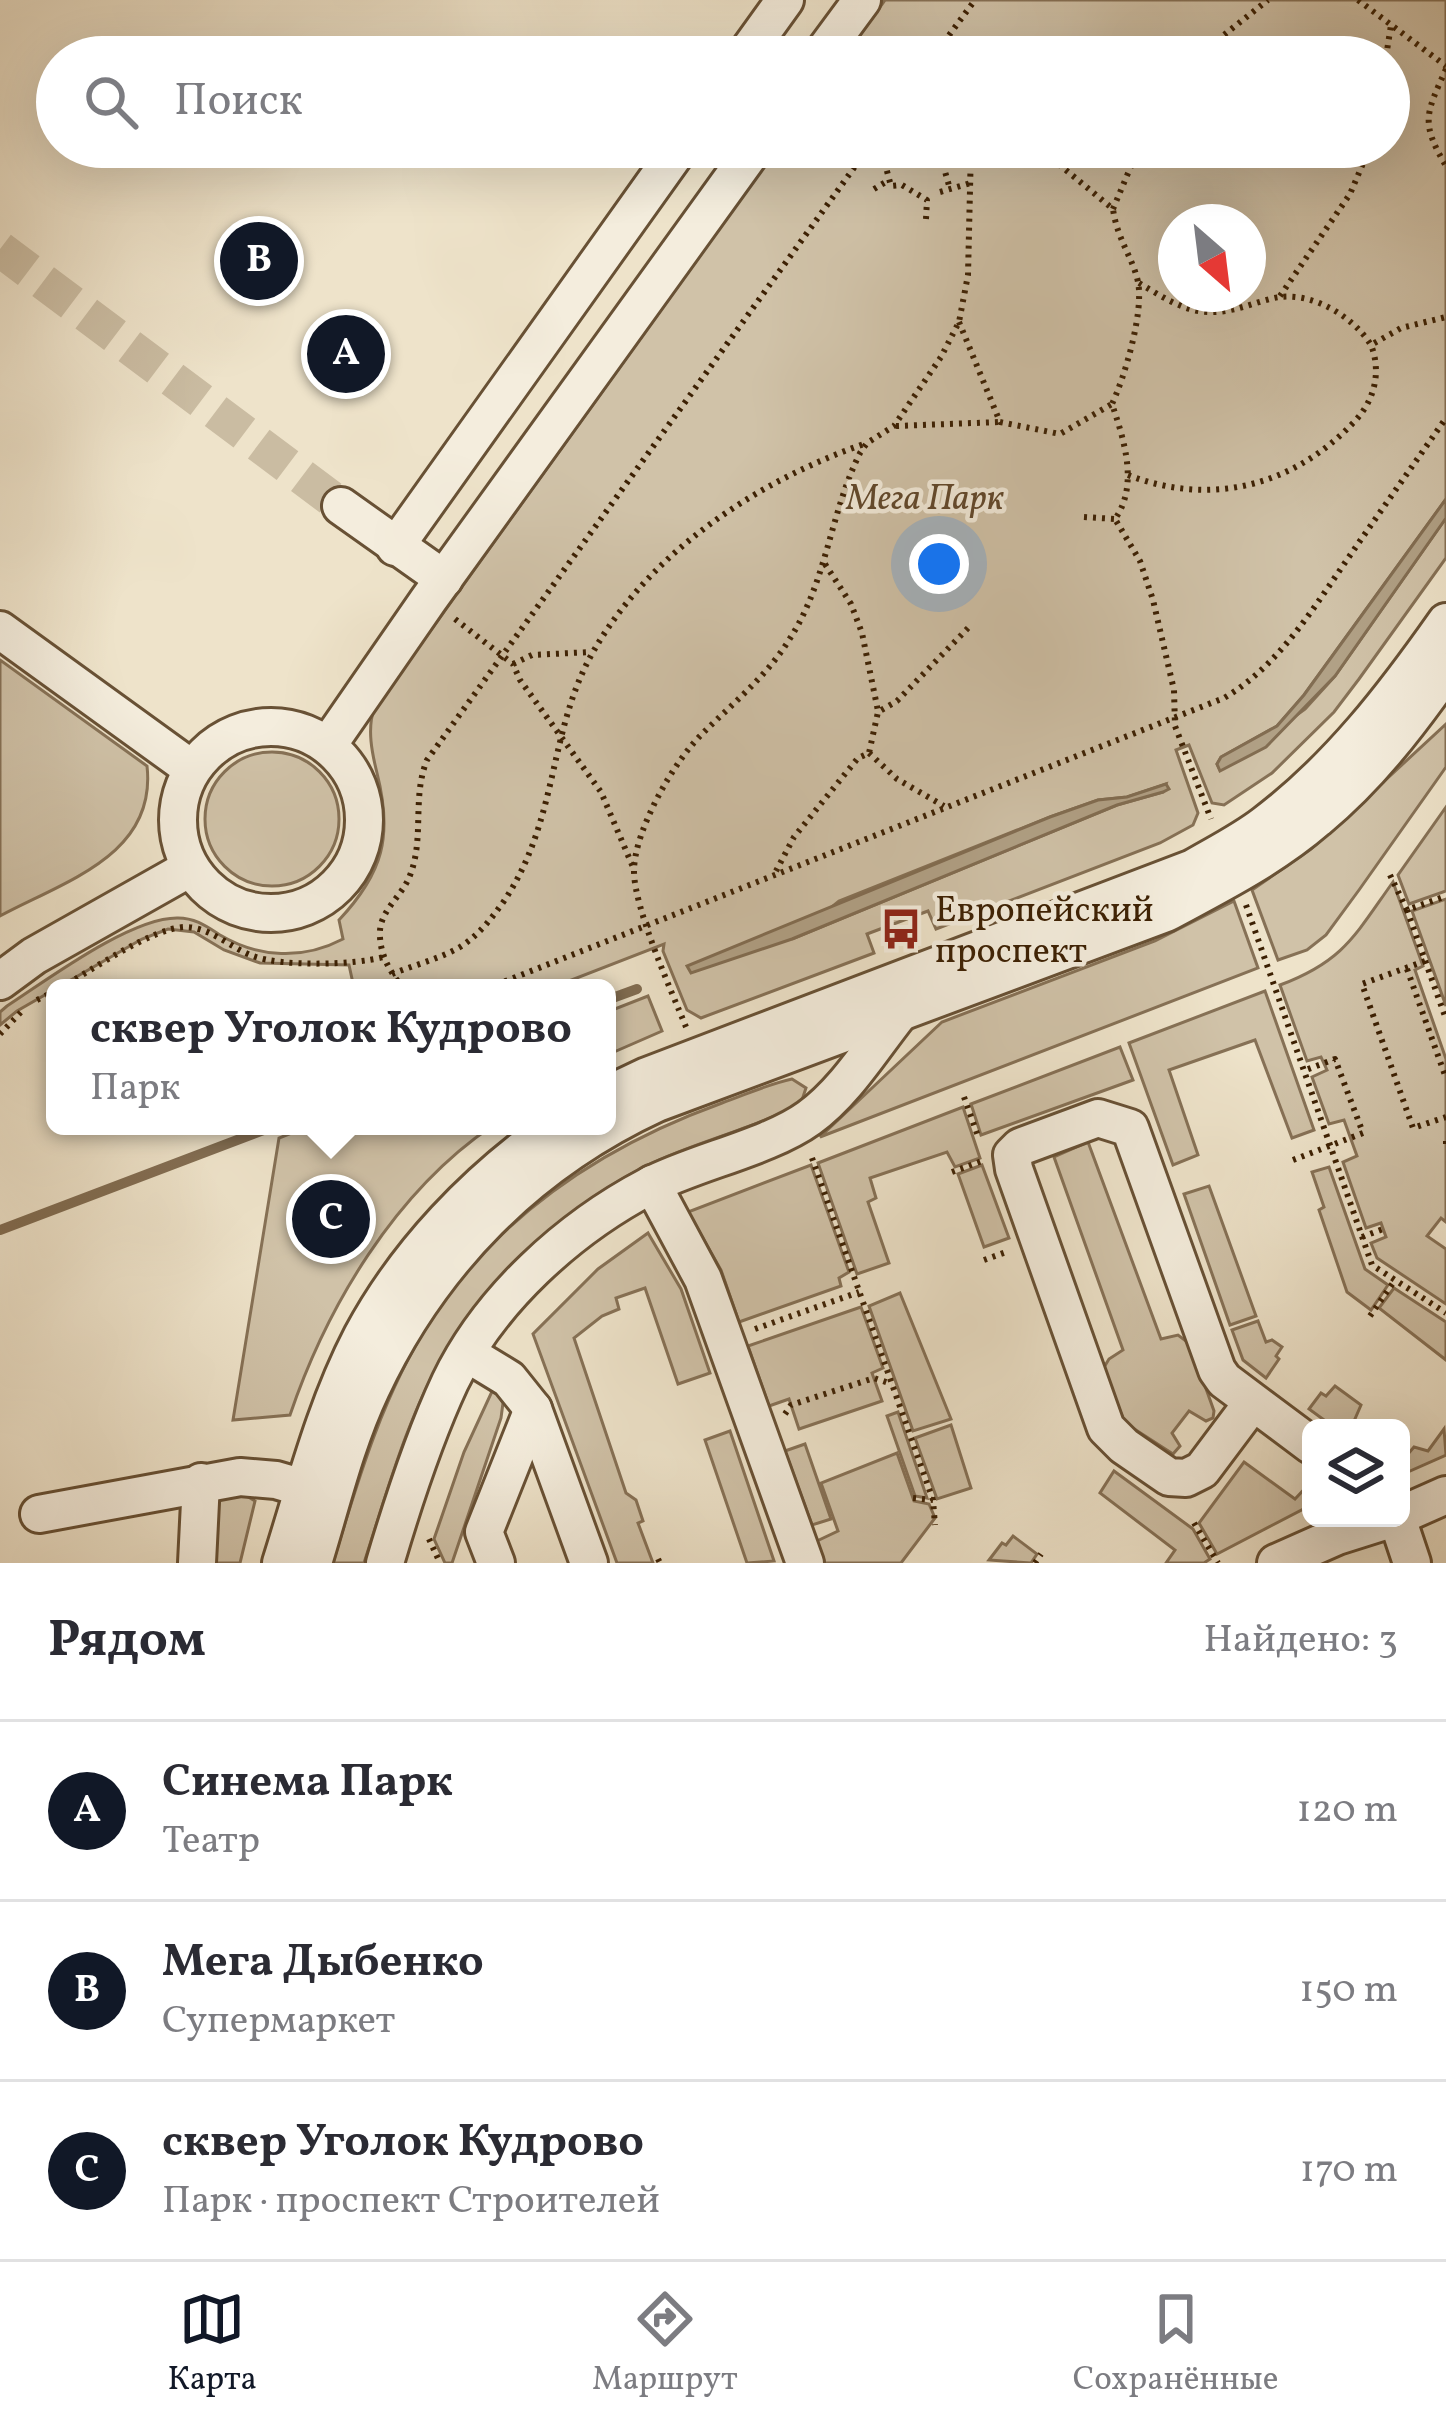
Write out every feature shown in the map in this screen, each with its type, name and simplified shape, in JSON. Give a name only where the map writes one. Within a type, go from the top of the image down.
[{"type":"street","points":[[760,36],[785,0]]},
{"type":"street","points":[[835,36],[862,0]]},
{"type":"street","points":[[395,547],[665,168]]},
{"type":"street","points":[[328,746],[740,168]]},
{"type":"street","points":[[341,506],[395,547],[436,589]]},
{"type":"street","points":[[616,1091],[1193,868],[1263,826],[1324,772],[1368,726],[1446,622]]},
{"type":"street","points":[[0,629],[192,769]]},
{"type":"street","points":[[616,1124],[657,1103],[1166,913],[1279,848],[1318,819],[1404,730],[1446,671]]},
{"type":"street","points":[[270,726],[301,731],[328,746],[348,767],[361,794],[365,824],[344,879],[322,899],[294,911],[264,913],[236,907],[210,891],[190,868],[178,836],[179,801],[192,769],[212,747],[239,732],[270,726]]},
{"type":"street","points":[[0,981],[52,945],[190,868]]},
{"type":"street","points":[[385,1563],[407,1490],[442,1402],[505,1302],[553,1252],[602,1213],[652,1184],[805,1122],[847,1080],[898,1015]]},
{"type":"street","points":[[1253,1402],[1202,1470],[1186,1478],[1169,1477],[1106,1428],[1014,1169],[1012,1155],[1019,1147],[1098,1118],[1130,1128],[1217,1370],[1302,1438]]},
{"type":"street","points":[[313,1563],[319,1493],[339,1389],[381,1279],[508,1158],[541,1135]]},
{"type":"street","points":[[281,1563],[414,1311],[474,1234],[533,1177],[596,1135]]},
{"type":"street","points":[[652,1184],[703,1279],[805,1563]]},
{"type":"street","points":[[468,1354],[509,1379],[533,1409],[589,1563]]},
{"type":"street","points":[[496,1563],[484,1532],[533,1409]]},
{"type":"street","points":[[39,1514],[240,1478],[276,1480],[319,1493]]},
{"type":"street","points":[[196,1563],[201,1482]]},
{"type":"street","points":[[1410,1509],[1446,1495]]},
{"type":"street","points":[[1276,1563],[1365,1527]]},
{"type":"street","points":[[1387,1527],[1412,1563]]},
{"type":"path","points":[[948,36],[975,0]]},
{"type":"path","points":[[1223,36],[1268,0]]},
{"type":"path","points":[[1358,0],[1371,4],[1405,36]]},
{"type":"path","points":[[1389,36],[1391,25]]},
{"type":"path","points":[[1410,40],[1446,68],[1426,113],[1426,128],[1446,166]]},
{"type":"path","points":[[396,979],[383,957],[382,918],[408,880],[419,841],[419,779],[442,737],[854,168]]},
{"type":"path","points":[[886,168],[891,186],[902,185],[927,200],[926,218]]},
{"type":"path","points":[[942,168],[950,189]]},
{"type":"path","points":[[392,974],[464,944],[490,921],[531,855],[563,736],[593,652],[644,585],[706,527],[794,474],[867,443],[894,426],[959,322],[968,275],[973,168]]},
{"type":"path","points":[[1063,168],[1113,209]]},
{"type":"path","points":[[1115,519],[1122,509],[1128,475],[1112,404],[1132,350],[1138,283],[1113,209],[1130,168]]},
{"type":"path","points":[[1280,296],[1350,194],[1361,168]]},
{"type":"path","points":[[874,190],[889,180]]},
{"type":"path","points":[[940,192],[971,183]]},
{"type":"path","points":[[1128,475],[1169,487],[1221,489],[1273,479],[1300,468],[1331,446],[1360,416],[1378,374],[1362,331],[1336,311],[1280,296],[1207,313],[1180,306],[1138,283]]},
{"type":"path","points":[[1371,345],[1401,328],[1446,317]]},
{"type":"path","points":[[959,322],[1000,422]]},
{"type":"path","points":[[894,426],[1000,422],[1060,434],[1112,404]]},
{"type":"path","points":[[510,979],[1224,698],[1253,681],[1270,664],[1446,418]]},
{"type":"path","points":[[634,870],[654,800],[688,748],[788,644],[825,564],[851,470],[867,443]]},
{"type":"path","points":[[1084,517],[1115,519]]},
{"type":"path","points":[[1115,519],[1140,562],[1153,600],[1167,651],[1174,717],[1207,808]]},
{"type":"path","points":[[775,873],[794,837],[858,758],[868,753],[878,712],[862,633],[851,604],[825,564]]},
{"type":"path","points":[[436,589],[513,664],[601,791],[634,870],[646,923],[687,1030]]},
{"type":"path","points":[[878,712],[897,700],[970,626]]},
{"type":"path","points":[[513,664],[532,656],[593,652]]},
{"type":"path","points":[[868,753],[897,779],[944,806]]},
{"type":"path","points":[[1390,875],[1446,1019]]},
{"type":"path","points":[[1242,896],[1372,1265],[1446,1313]]},
{"type":"path","points":[[1407,910],[1446,896]]},
{"type":"path","points":[[76,979],[161,933],[184,927],[204,930],[257,958],[300,962],[383,957]]},
{"type":"path","points":[[1425,961],[1362,984],[1414,1128],[1446,1117]]},
{"type":"path","points":[[1406,968],[1446,1078]]},
{"type":"path","points":[[0,1034],[19,1013],[46,996]]},
{"type":"path","points":[[1293,1160],[1363,1133],[1336,1059],[1303,1071]]},
{"type":"path","points":[[964,1097],[980,1139]]},
{"type":"path","points":[[811,1155],[933,1500],[935,1525]]},
{"type":"path","points":[[952,1172],[986,1160]]},
{"type":"path","points":[[1362,1237],[1383,1229]]},
{"type":"path","points":[[984,1260],[1016,1247]]},
{"type":"path","points":[[1370,1316],[1395,1280]]},
{"type":"path","points":[[724,1340],[859,1292]]},
{"type":"path","points":[[776,1427],[791,1405],[874,1378],[892,1384]]},
{"type":"path","points":[[913,1498],[933,1500]]},
{"type":"path","points":[[1194,1523],[1217,1563]]},
{"type":"path","points":[[425,1528],[440,1563]]},
{"type":"path","points":[[1035,1563],[1042,1554]]},
{"type":"green space","name":"Мега Парк","points":[[885,0],[1446,0],[1446,499],[1304,695],[1277,726],[1221,757],[1220,770],[1305,709],[1335,676],[1446,518],[1446,558],[1334,712],[1272,773],[1224,805],[1212,803],[1189,745],[1176,750],[1198,813],[1193,825],[1160,843],[936,929],[928,911],[867,934],[874,953],[701,1018],[687,1010],[664,944],[574,979],[352,979],[349,965],[260,963],[194,932],[168,929],[73,979],[47,979],[114,939],[159,920],[190,919],[235,943],[281,954],[343,939],[339,920],[375,869],[384,835],[371,725],[374,709],[763,168],[1410,168],[1410,36],[859,36]],"holes":[[[1166,784],[1163,792],[1117,805],[792,939],[839,901],[1050,817]]]},
{"type":"green space","points":[[0,660],[147,766],[146,797],[122,843],[78,877],[0,916]]},
{"type":"green space","points":[[1446,724],[1446,767],[1359,890],[1326,935],[1307,950],[1278,960],[1252,890],[1311,849]]},
{"type":"green space","points":[[272,752],[298,757],[319,772],[334,793],[339,819],[334,845],[319,866],[298,881],[272,886],[246,881],[225,866],[210,845],[205,819],[210,793],[225,772],[246,757]]},
{"type":"green space","points":[[1446,807],[1446,891],[1409,904],[1398,875]]},
{"type":"green space","points":[[1393,882],[1423,966],[1415,970],[1446,1059],[1446,1222],[1441,1218],[1427,1236],[1446,1249],[1446,1304],[1377,1258],[1371,1243],[1386,1237],[1381,1223],[1366,1228],[1343,1162],[1357,1156],[1344,1120],[1329,1124],[1312,1077],[1327,1070],[1321,1057],[1307,1061],[1280,985],[1334,956]]},
{"type":"green space","points":[[1446,899],[1446,1006],[1412,911]]},
{"type":"green space","points":[[1234,901],[1258,968],[820,1137],[942,1022],[1155,941]]},
{"type":"green space","name":"Мега Парк","points":[[46,980],[46,994],[0,1025],[0,1012]]},
{"type":"green space","points":[[1265,991],[1314,1130],[1292,1138],[1255,1040],[1169,1070],[1198,1155],[1173,1165],[1129,1043]]},
{"type":"green space","points":[[648,996],[662,1031],[616,1051],[616,1008]]},
{"type":"green space","points":[[1120,1047],[1133,1080],[981,1135],[971,1104]]},
{"type":"green space","points":[[792,1079],[806,1088],[801,1103],[618,1181],[562,1220],[511,1267],[466,1321],[433,1374],[364,1563],[333,1563],[363,1468],[400,1375],[433,1317],[491,1245],[524,1214],[598,1161],[679,1120]]},
{"type":"green space","points":[[963,1107],[980,1158],[955,1167],[947,1152],[870,1178],[876,1198],[868,1202],[889,1263],[857,1274],[818,1163]]},
{"type":"green space","points":[[480,1135],[425,1184],[368,1254],[324,1333],[290,1415],[233,1420],[279,1138]]},
{"type":"green space","points":[[1088,1142],[1161,1339],[1178,1335],[1190,1344],[1214,1411],[1206,1421],[1189,1411],[1172,1433],[1180,1446],[1173,1454],[1125,1423],[1103,1369],[1123,1350],[1054,1157]]},
{"type":"green space","points":[[811,1165],[849,1272],[839,1278],[841,1286],[739,1322],[721,1270],[688,1212]]},
{"type":"green space","points":[[982,1165],[1009,1238],[984,1247],[958,1174]]},
{"type":"green space","points":[[1329,1167],[1365,1269],[1388,1285],[1371,1310],[1347,1292],[1319,1210],[1324,1207],[1312,1172]]},
{"type":"green space","points":[[1209,1186],[1256,1316],[1230,1325],[1184,1194]]},
{"type":"green space","points":[[648,1233],[681,1289],[710,1373],[678,1384],[645,1288],[616,1298],[619,1309],[574,1338],[626,1493],[636,1500],[643,1521],[638,1523],[653,1563],[617,1563],[533,1334],[598,1269]]},
{"type":"green space","points":[[1394,1288],[1446,1322],[1446,1360],[1379,1308]]},
{"type":"green space","points":[[900,1293],[951,1419],[913,1431],[869,1306]]},
{"type":"green space","points":[[861,1307],[883,1368],[872,1373],[882,1401],[799,1429],[789,1399],[769,1406],[748,1346]]},
{"type":"green space","points":[[1258,1321],[1266,1342],[1272,1340],[1282,1347],[1266,1378],[1243,1360],[1232,1330]]},
{"type":"green space","points":[[1335,1386],[1361,1405],[1355,1419],[1323,1419],[1309,1409],[1321,1393],[1326,1396]]},
{"type":"green space","points":[[494,1387],[503,1403],[501,1418],[452,1563],[445,1563],[434,1539],[464,1452]]},
{"type":"green space","points":[[898,1412],[927,1498],[915,1496],[887,1416]]},
{"type":"green space","points":[[951,1425],[971,1488],[937,1499],[915,1438]]},
{"type":"green space","points":[[1444,1429],[1446,1455],[1410,1471],[1414,1447],[1428,1451]]},
{"type":"green space","points":[[730,1431],[774,1561],[747,1563],[705,1440]]},
{"type":"green space","points":[[805,1444],[831,1519],[812,1525],[785,1451]]},
{"type":"green space","points":[[897,1453],[914,1501],[929,1504],[935,1518],[901,1563],[825,1563],[817,1541],[838,1531],[821,1483]]},
{"type":"green space","points":[[1244,1462],[1295,1499],[1302,1492],[1302,1510],[1217,1554],[1199,1523]]},
{"type":"green space","points":[[1114,1471],[1193,1529],[1210,1559],[1166,1563],[1175,1550],[1100,1493]]},
{"type":"green space","points":[[245,1495],[255,1501],[240,1563],[205,1563],[212,1503],[221,1497]]},
{"type":"green space","points":[[1013,1536],[1037,1554],[1031,1563],[989,1560],[1002,1543],[1006,1545]]},
{"type":"shaded area","points":[[1446,499],[1446,518],[1335,676],[1266,747],[1220,771],[1221,757],[1277,726],[1304,695]]},
{"type":"shaded area","points":[[1166,784],[1169,789],[1163,792],[1117,805],[792,939],[691,973],[687,966],[1050,817]]},
{"type":"waterway","points":[[616,997],[637,989]]},
{"type":"waterway","points":[[0,1230],[250,1135]]},
{"type":"tunnel","points":[[0,249],[341,506]]},
{"type":"place","name":"Мега Дыбенко","points":[[259,261]]},
{"type":"place","name":"Синема Парк","points":[[346,354]]},
{"type":"place","name":"Европейский проспект","points":[[901,929]]},
{"type":"place","name":"сквер Уголок Кудрово","points":[[331,1219]]}]
